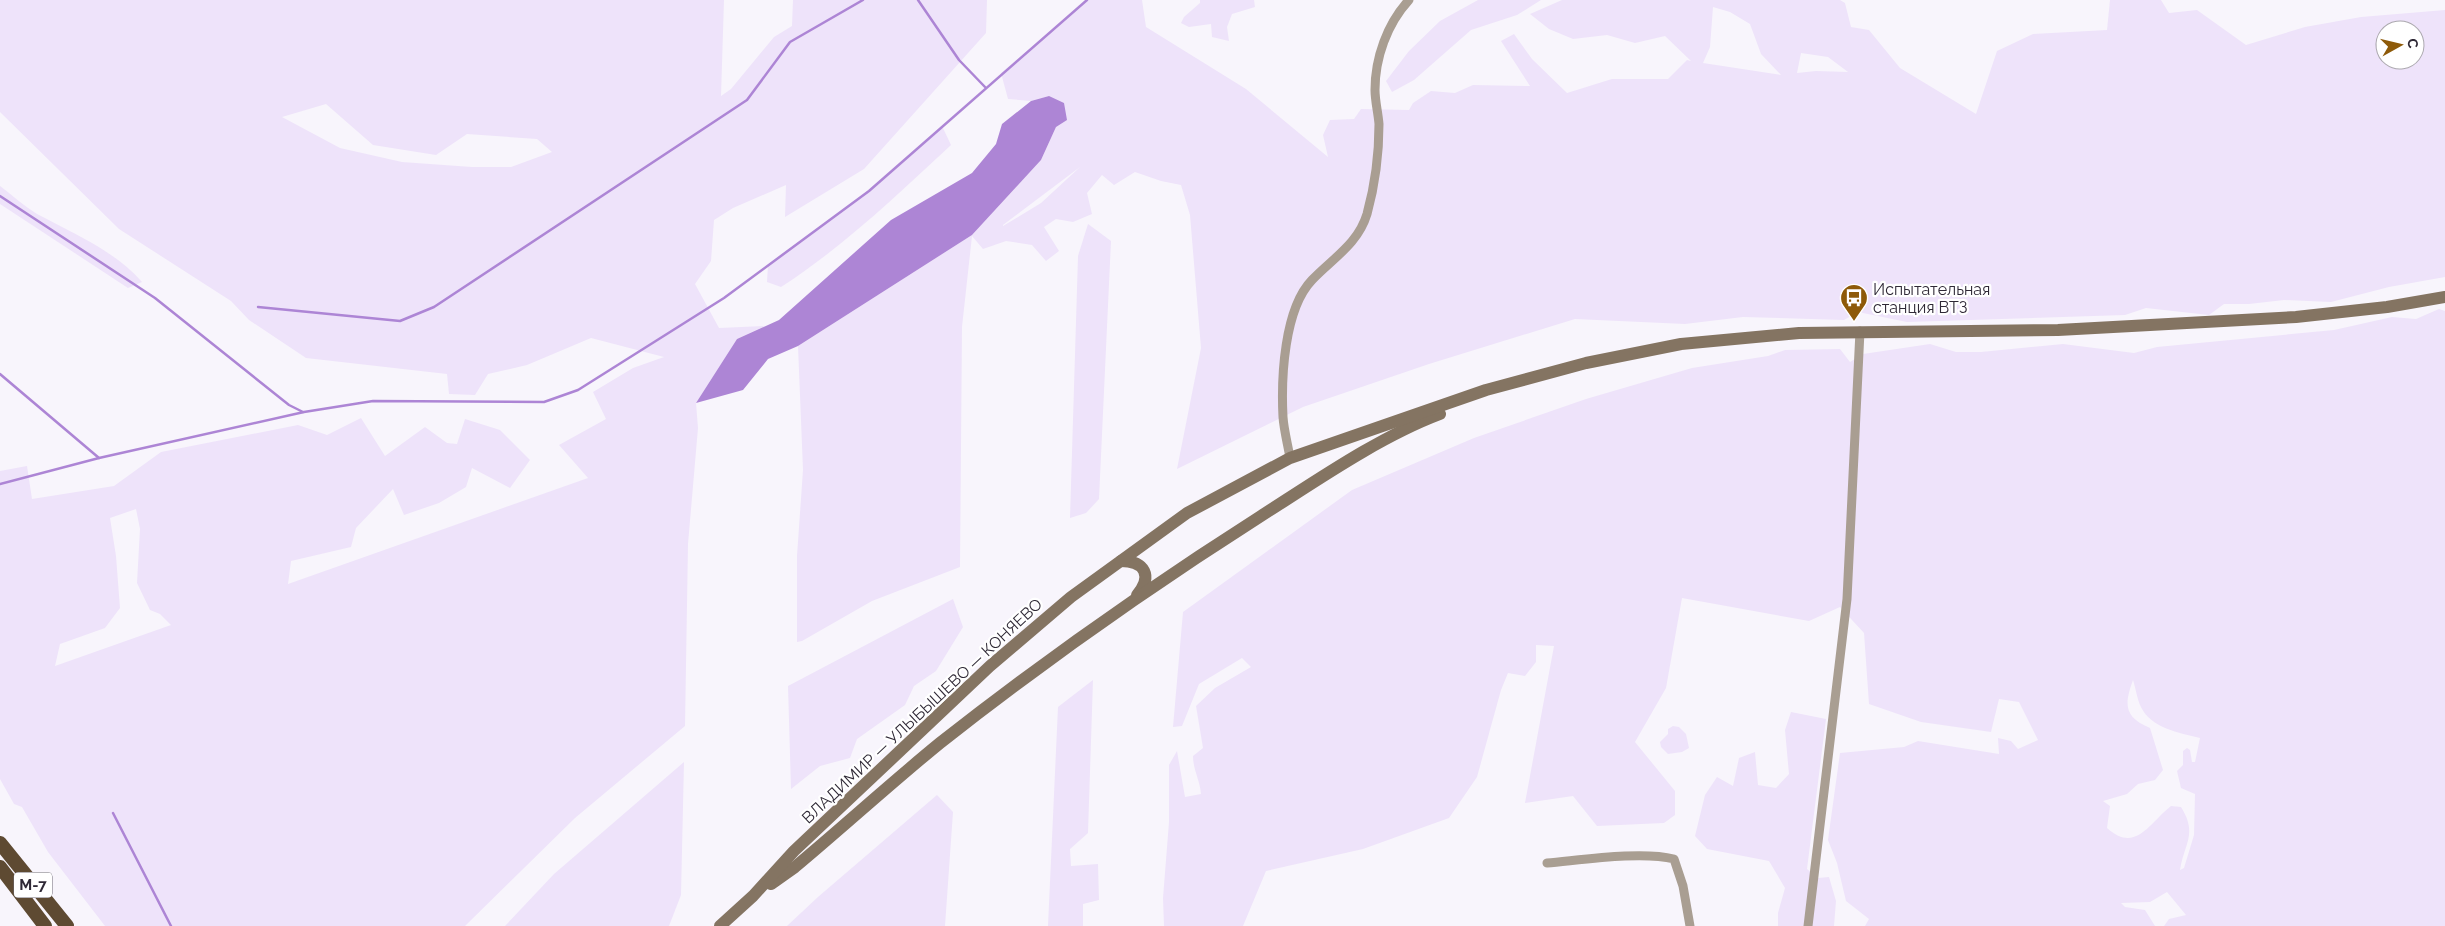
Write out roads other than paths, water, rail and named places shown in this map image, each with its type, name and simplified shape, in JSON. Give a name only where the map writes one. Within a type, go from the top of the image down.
[{"type":"highway","name":"М-7","points":[[0,843],[67,926]]},
{"type":"highway","name":"М-7","points":[[0,867],[45,926]]},
{"type":"main road","name":"ВЛАДИМИР — УЛЫБЫШЕВО — КОНЯЕВО","points":[[720,926],[753,896],[794,851],[990,666],[1071,597],[1187,513],[1290,458],[1486,390],[1635,351],[1681,344],[1789,334],[2058,330],[2296,317],[2387,307],[2445,297]]},
{"type":"main road","name":"ВЛАДИМИР — УЛЫБЫШЕВО — КОНЯЕВО","points":[[753,896],[795,867],[940,744],[1023,680],[1131,602],[1242,528],[1362,453],[1434,416],[1536,377]]},
{"type":"main road","name":"ВЛАДИМИР — УЛЫБЫШЕВО — КОНЯЕВО","points":[[1122,561],[1131,561],[1141,566],[1146,576],[1145,586],[1131,602]]},
{"type":"street","points":[[1290,458],[1283,419],[1283,374],[1292,319],[1300,296],[1312,280],[1343,254],[1353,241],[1366,214],[1378,155],[1379,122],[1375,90],[1378,61],[1385,37],[1399,12],[1409,0]]},
{"type":"street","points":[[1808,926],[1844,624],[1860,332]]},
{"type":"street","points":[[1547,863],[1615,858],[1674,858],[1683,886],[1690,926]]},
{"type":"waterway","points":[[258,307],[400,321],[434,307],[747,100],[790,42],[863,0]]},
{"type":"waterway","points":[[918,0],[959,60],[985,87]]},
{"type":"waterway","points":[[0,484],[99,458],[304,412],[373,401],[544,402],[578,390],[724,298],[869,191],[1087,0]]},
{"type":"waterway","points":[[0,196],[155,298],[289,405],[303,412]]},
{"type":"waterway","points":[[0,374],[99,458]]},
{"type":"waterway","points":[[113,813],[171,926]]},
{"type":"place","name":"Испытательная станция ВТЗ","points":[[1854,322]]}]
